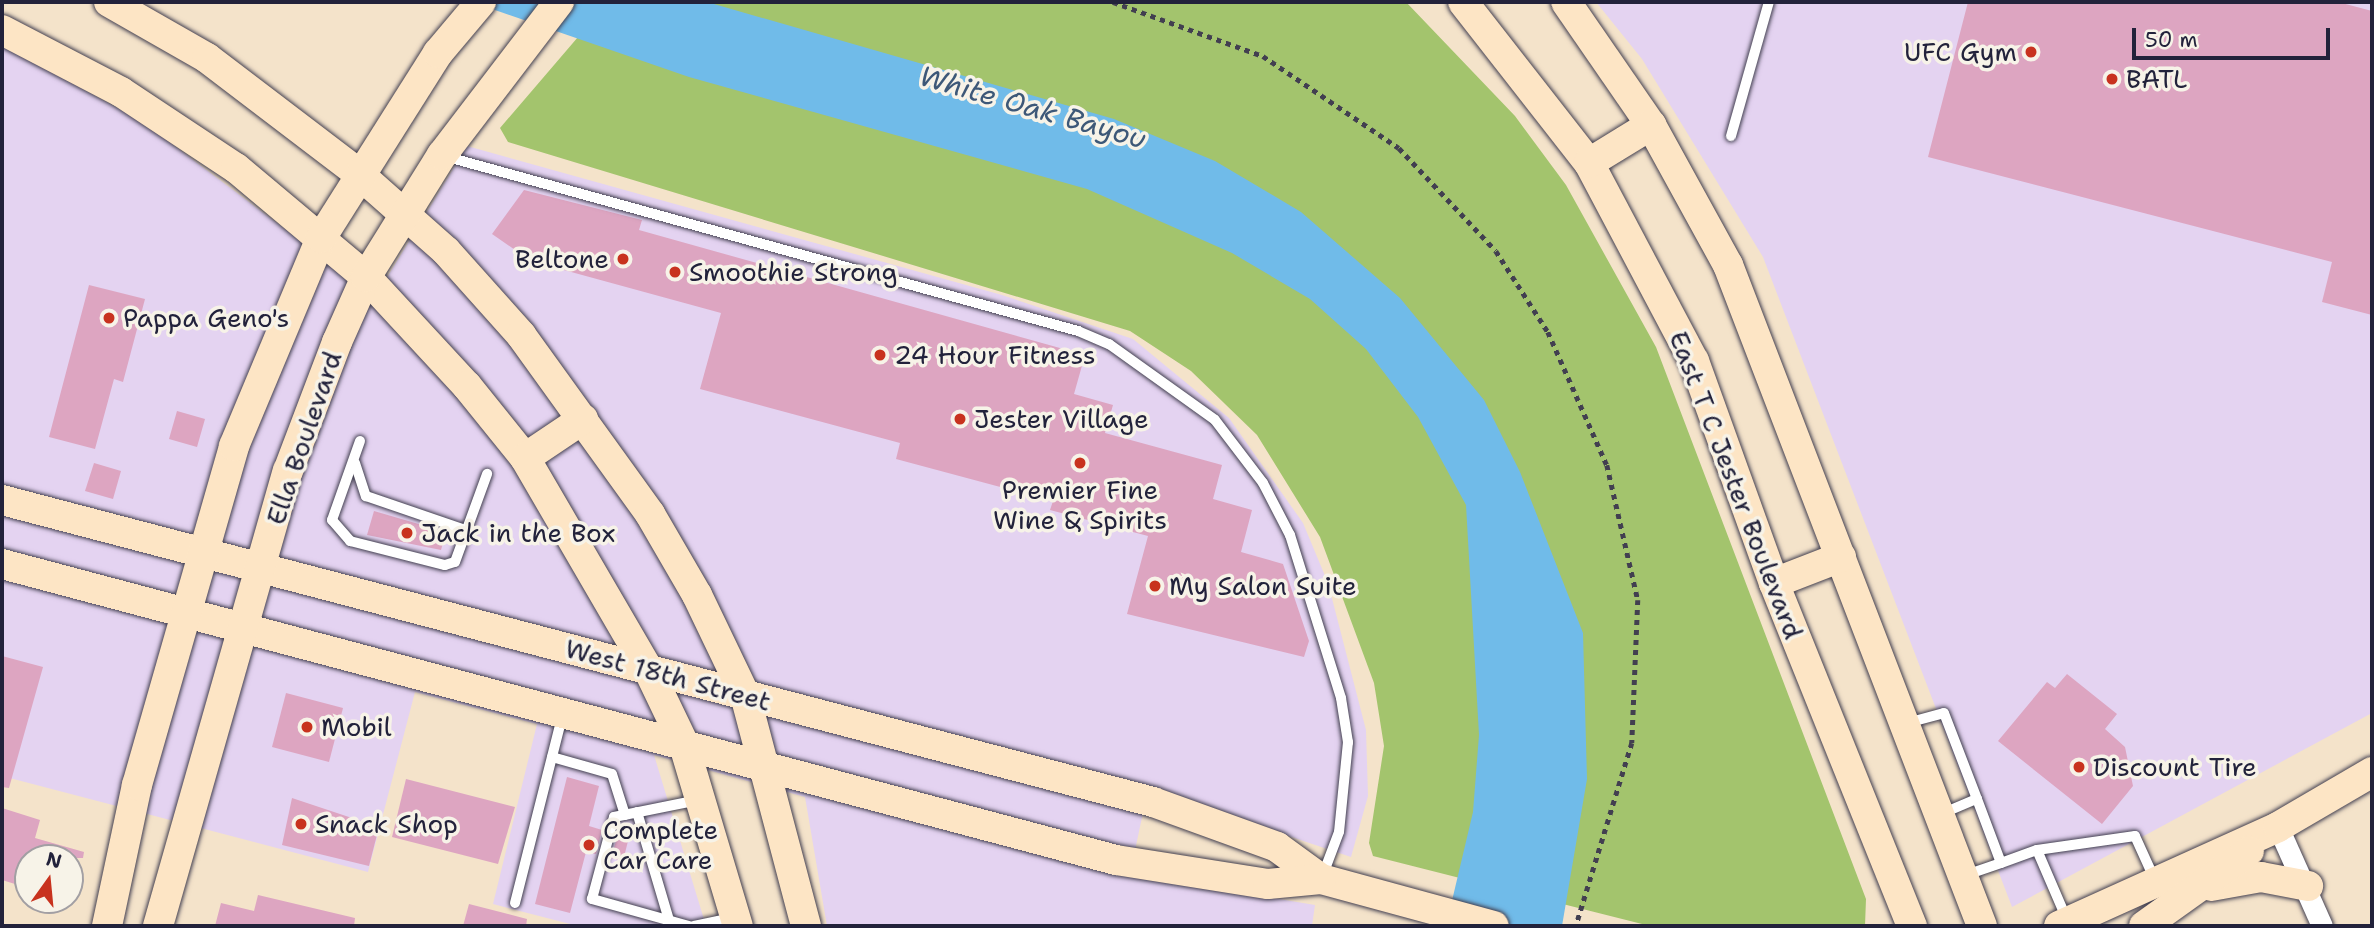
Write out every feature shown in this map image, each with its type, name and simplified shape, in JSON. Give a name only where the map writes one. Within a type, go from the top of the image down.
[{"type":"main road","points":[[109,2],[207,58],[359,174],[406,213],[521,335],[650,514],[745,695],[806,926]]},
{"type":"main road","name":"Ella Boulevard","points":[[107,926],[183,612],[234,446],[321,238],[438,53],[481,2]]},
{"type":"main road","name":"Ella Boulevard","points":[[158,926],[261,570],[318,386],[366,278],[442,155],[494,80],[559,2]]},
{"type":"main road","name":"East T C Jester Boulevard","points":[[1462,2],[1589,163],[1694,361],[1774,583],[1912,926]]},
{"type":"main road","points":[[1566,2],[1651,125],[1728,265],[1982,926]]},
{"type":"main road","points":[[2,30],[179,128],[321,238],[366,278],[525,458],[649,669],[683,742],[737,922]]},
{"type":"main road","points":[[1589,163],[1651,125]]},
{"type":"main road","points":[[525,458],[583,419]]},
{"type":"main road","name":"West 18th Street","points":[[2,500],[1153,802],[1276,846],[1321,879],[1494,926]]},
{"type":"main road","points":[[1774,583],[1840,556]]},
{"type":"main road","name":"West 18th Street","points":[[2,564],[683,742],[764,767],[1116,860],[1268,884],[1321,879]]},
{"type":"main road","points":[[2064,924],[2278,827],[2372,772]]},
{"type":"main road","points":[[2316,805],[2372,796]]},
{"type":"main road","points":[[2144,926],[2201,891],[2278,827]]},
{"type":"main road","points":[[2201,891],[2244,878],[2308,886]]},
{"type":"street","points":[[2278,827],[2308,886],[2322,926]]},
{"type":"lane","points":[[1731,136],[1769,2]]},
{"type":"lane","points":[[442,155],[1078,331],[1109,344],[1215,420],[1263,483],[1290,535],[1341,698],[1348,741],[1339,832],[1321,879]]},
{"type":"lane","points":[[360,442],[355,463],[339,488],[332,520],[342,537],[445,565],[463,550],[487,474]]},
{"type":"lane","points":[[355,463],[366,496],[468,531]]},
{"type":"lane","points":[[515,903],[563,711]]},
{"type":"lane","points":[[1905,723],[1944,713],[2001,863]]},
{"type":"lane","points":[[552,757],[612,774],[631,814],[669,920]]},
{"type":"lane","points":[[1940,814],[1977,799]]},
{"type":"lane","points":[[701,800],[614,817],[592,898],[691,926],[737,922]]},
{"type":"lane","points":[[1964,876],[2038,850],[2136,835],[2156,883]]},
{"type":"lane","points":[[2038,850],[2064,924]]},
{"type":"path","points":[[1113,2],[1263,56],[1399,148],[1496,251],[1548,332],[1606,465],[1638,600],[1632,743],[1576,926]]},
{"type":"shaded area","points":[[1596,2],[2372,2],[2372,713],[2012,907],[1763,257],[1642,59]]},
{"type":"shaded area","points":[[2,46],[140,120],[375,297],[467,146],[1002,295],[1133,339],[1229,418],[1303,523],[1328,583],[1366,730],[1368,796],[1351,857],[1148,789],[1130,874],[1315,905],[1312,926],[827,926],[805,797],[654,755],[706,926],[578,926],[493,904],[537,724],[415,692],[368,872],[2,776]]},
{"type":"green space","points":[[608,2],[1406,2],[1515,116],[1566,185],[1656,347],[1866,899],[1865,926],[1650,926],[1373,856],[1369,843],[1384,746],[1374,683],[1320,537],[1257,435],[1191,371],[1130,331],[508,142],[500,128]]},
{"type":"water","name":"White Oak Bayou","points":[[472,2],[707,2],[1114,119],[1215,161],[1301,212],[1400,298],[1484,400],[1520,472],[1583,633],[1587,779],[1562,926],[1446,926],[1473,812],[1479,735],[1466,505],[1418,417],[1366,349],[1310,299],[1232,253],[1087,189],[689,77]]},
{"type":"building","points":[[1968,2],[2338,2],[2372,11],[2372,315],[2322,302],[2332,262],[1928,157]]},
{"type":"building","name":"Jester Village","points":[[524,190],[642,220],[639,230],[1085,355],[1074,394],[1113,405],[1105,433],[1222,465],[1213,499],[1252,510],[1241,552],[1283,564],[1309,641],[1304,657],[1127,614],[1148,536],[1050,510],[1053,501],[896,459],[900,443],[700,389],[721,313],[531,261],[492,234]]},
{"type":"building","points":[[89,285],[145,299],[123,382],[114,379],[95,449],[49,437]]},
{"type":"building","points":[[177,411],[205,419],[197,447],[169,439]]},
{"type":"building","points":[[94,463],[121,471],[113,499],[85,491]]},
{"type":"building","name":"Jack in the Box","points":[[374,511],[446,532],[441,550],[367,535]]},
{"type":"building","points":[[2,656],[43,667],[9,788],[2,787]]},
{"type":"building","name":"Discount Tire","points":[[2067,674],[2117,714],[2105,729],[2125,747],[2133,786],[2102,824],[1998,741],[2047,682],[2055,688]]},
{"type":"building","name":"Mobil","points":[[286,693],[343,708],[329,762],[272,747]]},
{"type":"building","name":"Complete Car Care","points":[[567,777],[599,786],[589,826],[602,830],[596,854],[586,852],[570,913],[535,904]]},
{"type":"building","points":[[406,779],[515,807],[498,864],[392,837]]},
{"type":"building","points":[[292,798],[379,827],[369,866],[282,845]]},
{"type":"building","points":[[2,808],[40,820],[35,838],[56,844],[14,844],[14,884],[2,880]]},
{"type":"building","points":[[618,834],[629,837],[623,861],[611,858]]},
{"type":"building","points":[[258,895],[355,918],[354,926],[215,926],[221,903],[254,911]]},
{"type":"building","points":[[469,904],[527,919],[526,926],[463,926]]},
{"type":"place","name":"UFC Gym","points":[[2031,52]]},
{"type":"place","name":"BATL","points":[[2112,79]]},
{"type":"place","name":"Beltone","points":[[623,259]]},
{"type":"place","name":"Smoothie Strong","points":[[675,272]]},
{"type":"place","name":"Pappa Geno's","points":[[109,318]]},
{"type":"place","name":"24 Hour Fitness","points":[[880,355]]},
{"type":"place","name":"Jester Village","points":[[960,419]]},
{"type":"place","name":"Premier Fine Wine & Spirits","points":[[1080,463]]},
{"type":"place","name":"Jack in the Box","points":[[407,533]]},
{"type":"place","name":"My Salon Suite","points":[[1155,586]]},
{"type":"place","name":"Mobil","points":[[307,727]]},
{"type":"place","name":"Discount Tire","points":[[2079,767]]},
{"type":"place","name":"Snack Shop","points":[[301,824]]},
{"type":"place","name":"Complete Car Care","points":[[589,845]]}]
